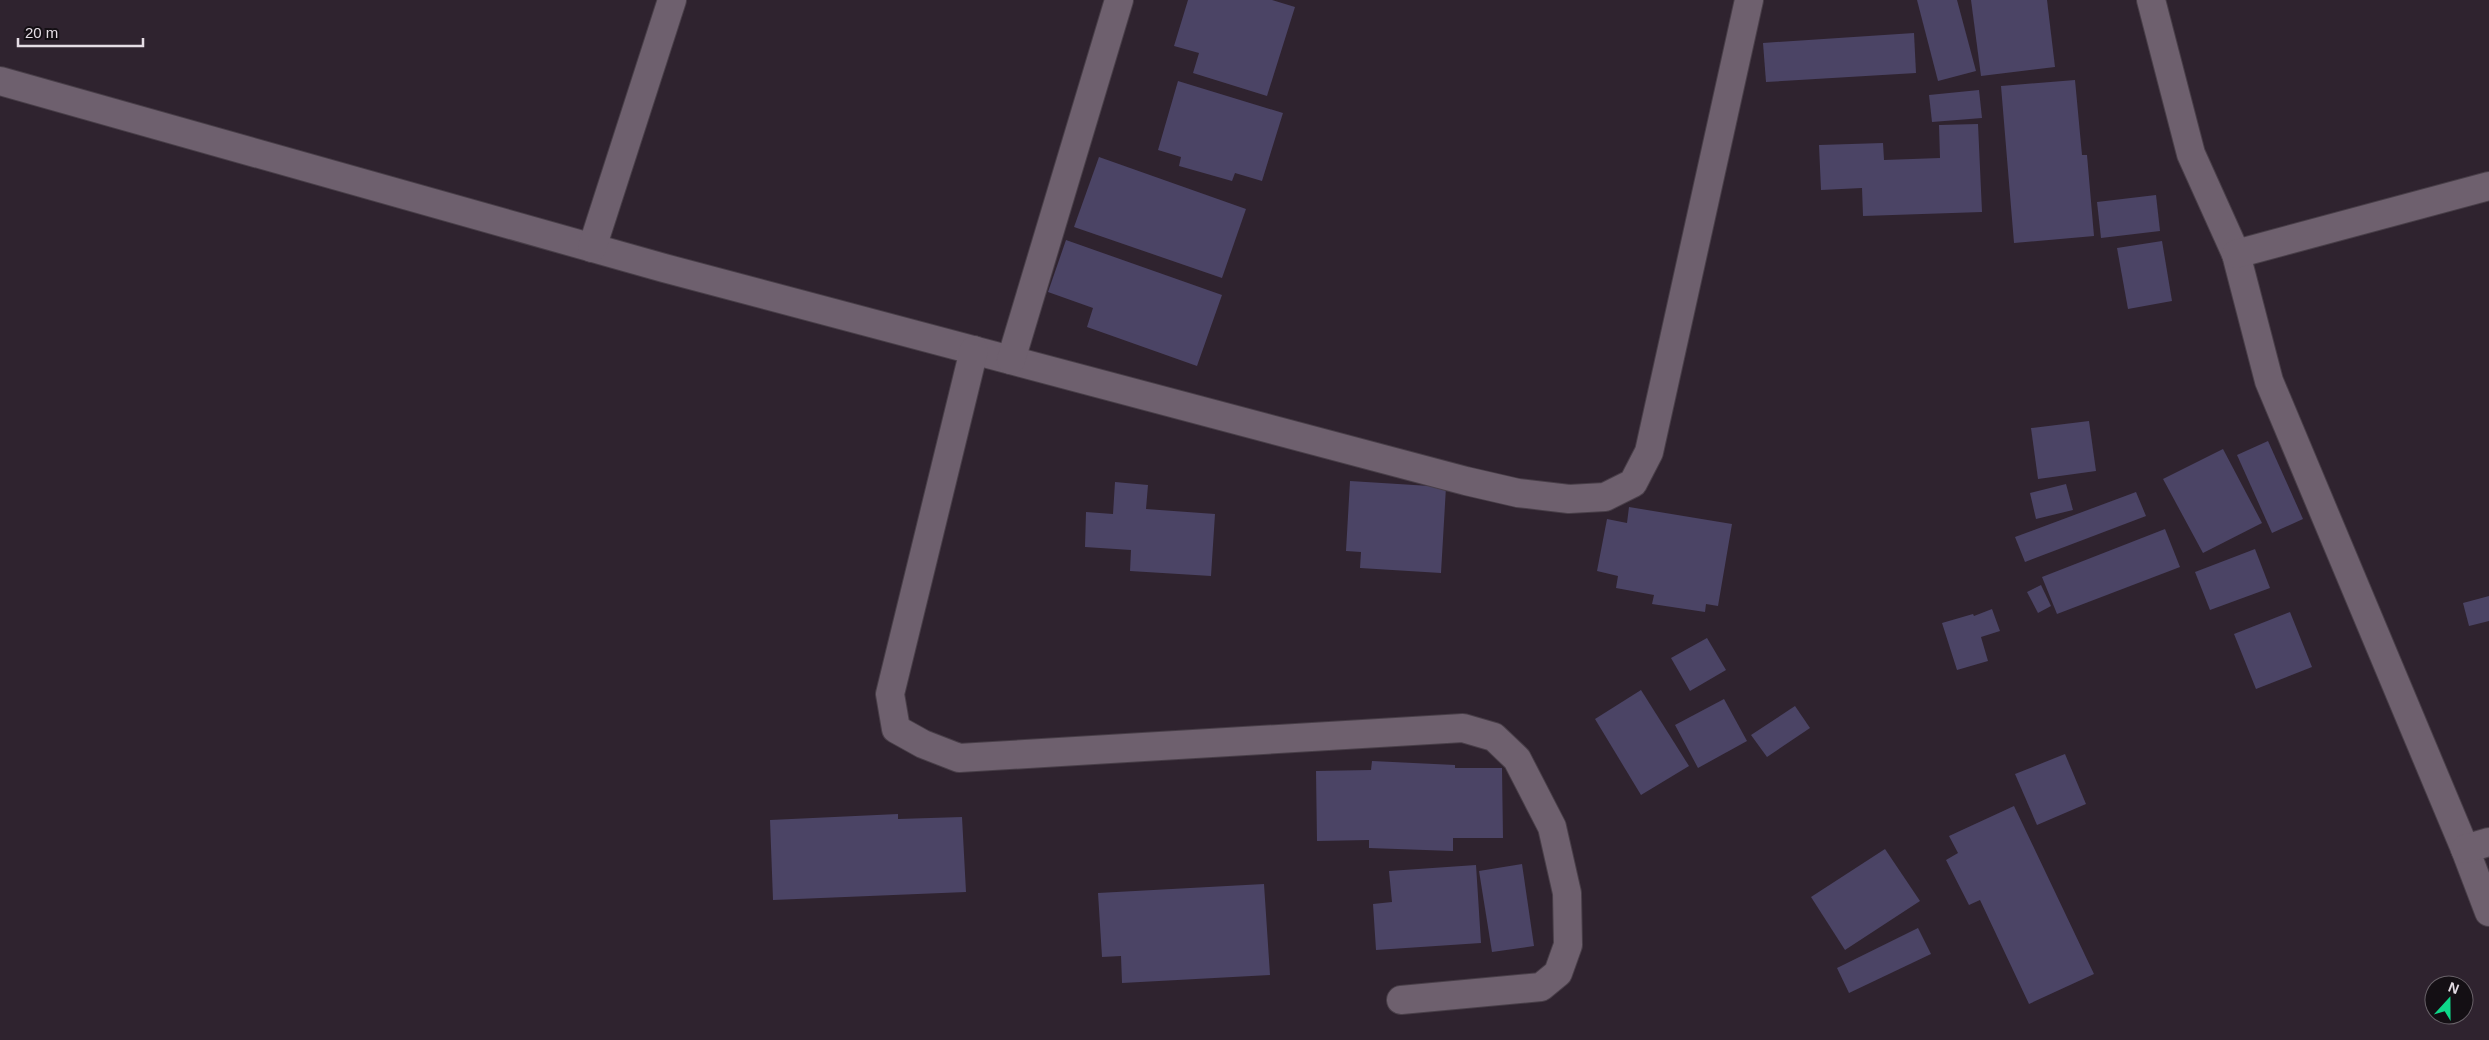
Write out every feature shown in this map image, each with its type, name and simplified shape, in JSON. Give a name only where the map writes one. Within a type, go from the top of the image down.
[{"type":"street","points":[[592,248],[672,0]]},
{"type":"street","points":[[1011,360],[1119,0]]},
{"type":"street","points":[[0,81],[592,248],[1466,482],[1518,493],[1569,499],[1605,497],[1633,483],[1649,452],[1749,0]]},
{"type":"street","points":[[2151,0],[2191,154],[2236,254],[2269,381],[2477,846],[2489,912]]},
{"type":"street","points":[[2236,254],[2489,186]]},
{"type":"street","points":[[974,350],[890,694],[896,729],[923,744],[959,758],[1463,728],[1494,737],[1517,759],[1552,827],[1567,893],[1568,945],[1558,973],[1541,987],[1400,1000]]},
{"type":"building","points":[[1188,0],[1272,0],[1295,7],[1267,96],[1193,73],[1199,53],[1174,46]]},
{"type":"building","points":[[1917,0],[1957,0],[1976,71],[1938,81]]},
{"type":"building","points":[[1971,0],[2047,0],[2055,67],[1981,76]]},
{"type":"building","points":[[1914,33],[1916,73],[1766,82],[1763,43]]},
{"type":"building","points":[[2075,80],[2082,155],[2087,155],[2094,236],[2014,243],[2001,86]]},
{"type":"building","points":[[1178,81],[1283,113],[1262,181],[1235,173],[1232,181],[1179,166],[1181,157],[1158,150]]},
{"type":"building","points":[[1979,90],[1982,118],[1932,122],[1929,95]]},
{"type":"building","points":[[1978,124],[1982,212],[1863,216],[1862,188],[1821,190],[1819,145],[1883,143],[1884,160],[1940,158],[1939,125]]},
{"type":"building","points":[[1099,157],[1246,209],[1222,278],[1074,227]]},
{"type":"building","points":[[2156,195],[2160,231],[2101,238],[2097,202]]},
{"type":"building","points":[[1066,240],[1222,295],[1197,366],[1087,327],[1093,308],[1048,292]]},
{"type":"building","points":[[2162,241],[2172,301],[2128,309],[2117,248]]},
{"type":"building","points":[[2089,421],[2096,471],[2038,479],[2031,428]]},
{"type":"building","points":[[2268,441],[2303,519],[2272,533],[2237,455]]},
{"type":"building","points":[[2223,449],[2262,523],[2203,553],[2163,479]]},
{"type":"building","points":[[1350,481],[1446,487],[1441,573],[1360,568],[1361,552],[1346,551]]},
{"type":"building","points":[[1115,482],[1148,485],[1146,509],[1215,514],[1211,576],[1130,571],[1131,550],[1085,547],[1086,512],[1113,514]]},
{"type":"building","points":[[2066,484],[2073,510],[2036,519],[2030,493]]},
{"type":"building","points":[[2136,492],[2146,516],[2025,562],[2015,537]]},
{"type":"building","points":[[1629,507],[1732,524],[1718,606],[1706,604],[1705,612],[1652,604],[1654,595],[1616,588],[1618,576],[1597,571],[1607,519],[1627,523]]},
{"type":"building","points":[[2165,529],[2180,567],[2057,614],[2042,577]]},
{"type":"building","points":[[2255,549],[2270,588],[2210,610],[2195,572]]},
{"type":"building","points":[[2041,585],[2051,606],[2038,613],[2027,592]]},
{"type":"building","points":[[2489,596],[2489,621],[2469,626],[2463,603]]},
{"type":"building","points":[[1992,609],[2000,631],[1981,637],[1988,661],[1957,670],[1942,623],[1973,614],[1974,616]]},
{"type":"building","points":[[2290,612],[2312,667],[2256,689],[2234,634]]},
{"type":"building","points":[[1707,638],[1726,670],[1690,691],[1671,658]]},
{"type":"building","points":[[1641,690],[1689,766],[1641,795],[1595,719]]},
{"type":"building","points":[[1724,699],[1747,741],[1698,768],[1675,725]]},
{"type":"building","points":[[1795,706],[1810,728],[1767,757],[1751,735]]},
{"type":"building","points":[[2065,754],[2086,804],[2037,825],[2015,774]]},
{"type":"building","points":[[1372,761],[1455,765],[1455,768],[1502,768],[1503,838],[1453,838],[1453,851],[1369,848],[1369,840],[1317,841],[1316,771],[1371,770]]},
{"type":"building","points":[[2014,806],[2094,974],[2029,1004],[1980,900],[1969,905],[1946,860],[1958,853],[1949,836]]},
{"type":"building","points":[[898,814],[898,819],[962,817],[966,892],[773,900],[770,820]]},
{"type":"building","points":[[1885,849],[1920,901],[1845,950],[1811,897]]},
{"type":"building","points":[[1522,864],[1534,946],[1492,952],[1479,871]]},
{"type":"building","points":[[1476,865],[1481,943],[1376,950],[1373,904],[1392,902],[1389,871]]},
{"type":"building","points":[[1264,884],[1270,975],[1122,983],[1121,956],[1102,957],[1098,893]]},
{"type":"building","points":[[1918,928],[1931,954],[1849,993],[1837,968]]}]
